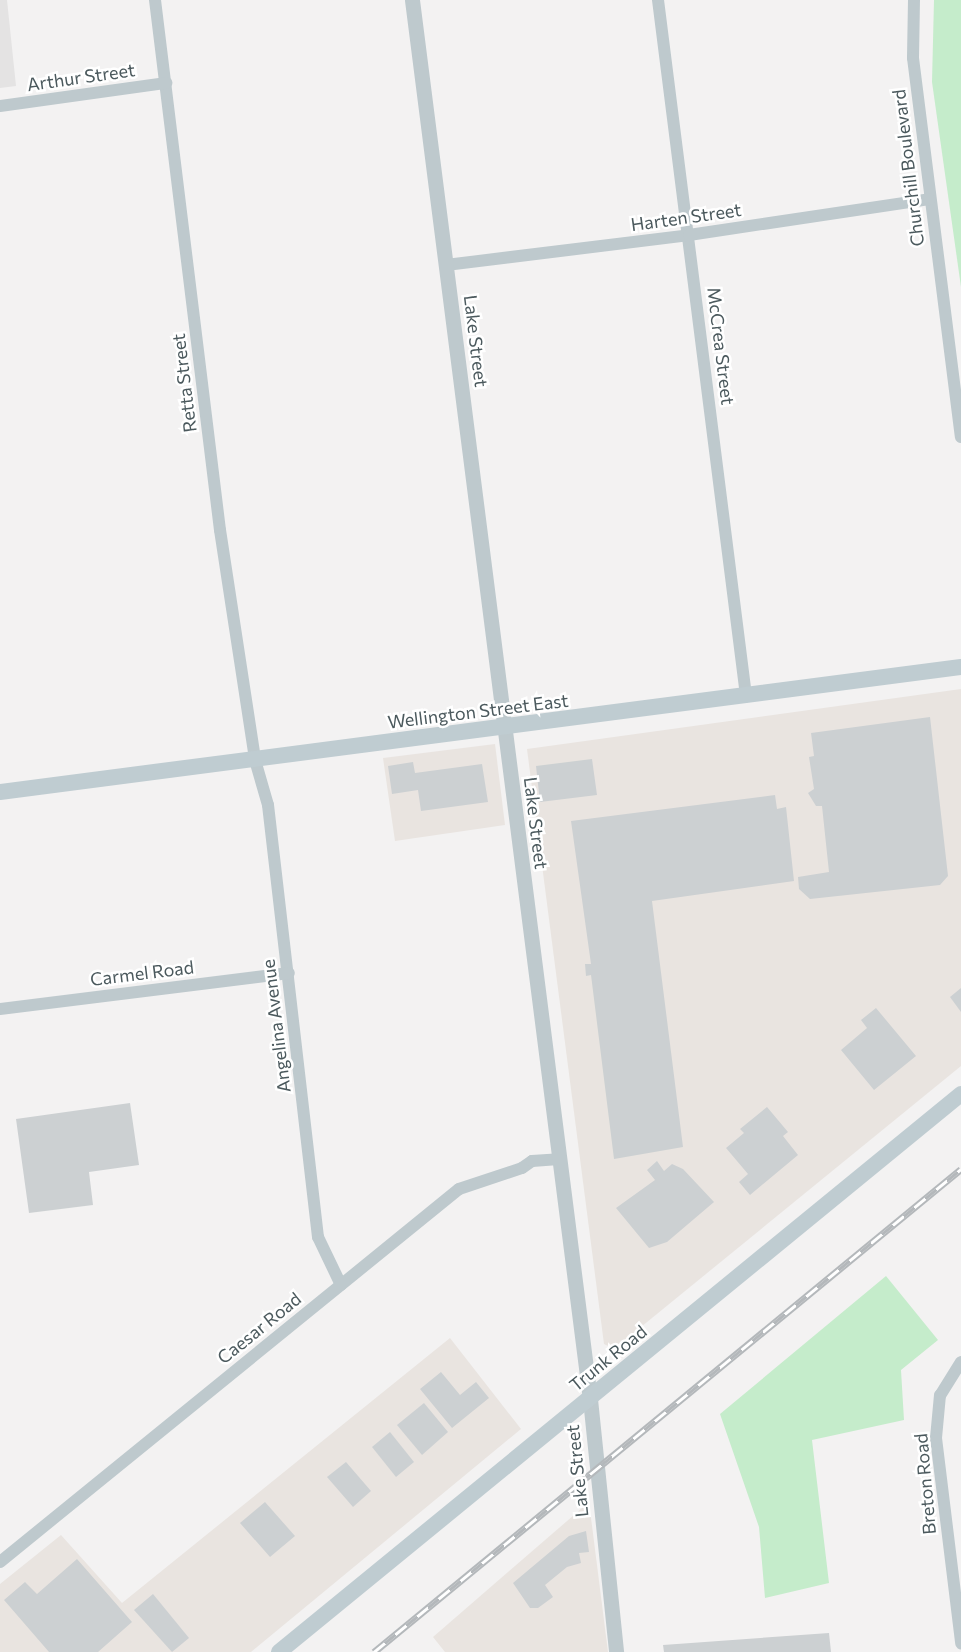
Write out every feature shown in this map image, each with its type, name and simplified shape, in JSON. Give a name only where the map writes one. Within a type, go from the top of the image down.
[{"type":"main road","name":"Wellington Street East","points":[[0,792],[961,667]]},
{"type":"main road","name":"Trunk Road","points":[[279,1652],[961,1094]]},
{"type":"street","name":"Retta Street","points":[[155,0],[220,530],[255,760]]},
{"type":"street","name":"Lake Street","points":[[412,0],[590,1399],[616,1652]]},
{"type":"street","name":"McCrea Street","points":[[658,0],[746,696]]},
{"type":"street","name":"Churchill Boulevard","points":[[914,0],[913,58],[929,199],[961,437]]},
{"type":"street","name":"Arthur Street","points":[[0,106],[166,83]]},
{"type":"street","name":"Harten Street","points":[[447,265],[689,235],[929,199]]},
{"type":"street","name":"Angelina Avenue","points":[[255,760],[268,805],[318,1237],[341,1285]]},
{"type":"street","name":"Carmel Road","points":[[0,1009],[289,973]]},
{"type":"street","name":"Caesar Road","points":[[0,1562],[459,1189],[522,1168],[532,1161],[559,1159]]},
{"type":"street","name":"Breton Road","points":[[961,1362],[940,1395],[936,1438],[961,1643]]},
{"type":"shaded area","points":[[0,0],[7,0],[16,86],[0,88]]},
{"type":"shaded area","points":[[961,689],[961,1066],[614,1349],[604,1344],[527,749]]},
{"type":"shaded area","points":[[495,744],[505,825],[395,841],[383,758]]},
{"type":"shaded area","points":[[450,1338],[521,1429],[251,1652],[0,1652],[0,1584],[61,1535],[122,1603]]},
{"type":"shaded area","points":[[589,1502],[608,1652],[445,1652],[433,1637]]},
{"type":"green space","points":[[934,0],[961,0],[961,287],[932,82]]},
{"type":"green space","points":[[886,1276],[938,1340],[901,1370],[904,1420],[812,1440],[829,1583],[765,1598],[759,1527],[720,1414]]},
{"type":"building","points":[[930,717],[948,876],[940,885],[810,899],[799,889],[798,877],[829,872],[822,806],[816,806],[808,793],[814,789],[809,757],[814,756],[811,733]]},
{"type":"building","points":[[592,759],[597,795],[540,802],[536,766]]},
{"type":"building","points":[[413,762],[415,773],[482,764],[488,802],[421,811],[418,790],[392,794],[388,766]]},
{"type":"building","points":[[775,795],[777,809],[786,807],[794,881],[652,901],[683,1147],[614,1159],[591,975],[586,976],[585,964],[591,964],[571,821]]},
{"type":"building","points":[[961,988],[961,1012],[950,997]]},
{"type":"building","points":[[876,1008],[916,1056],[874,1090],[841,1050],[867,1028],[861,1020]]},
{"type":"building","points":[[130,1103],[139,1165],[89,1172],[93,1205],[29,1213],[16,1119]]},
{"type":"building","points":[[767,1107],[788,1132],[783,1136],[798,1155],[750,1195],[739,1182],[748,1174],[726,1148],[744,1133],[740,1129]]},
{"type":"building","points":[[657,1161],[664,1171],[672,1164],[683,1169],[714,1202],[667,1242],[649,1248],[616,1208],[655,1180],[647,1170]]},
{"type":"building","points":[[441,1372],[460,1395],[476,1382],[489,1398],[452,1428],[420,1389]]},
{"type":"building","points":[[424,1403],[448,1432],[422,1455],[397,1425]]},
{"type":"building","points":[[390,1432],[414,1462],[396,1477],[372,1447]]},
{"type":"building","points":[[346,1462],[371,1491],[353,1507],[327,1477]]},
{"type":"building","points":[[265,1502],[295,1536],[270,1557],[240,1523]]},
{"type":"building","points":[[586,1531],[589,1552],[579,1553],[581,1563],[567,1567],[545,1585],[553,1597],[538,1608],[530,1608],[513,1583],[569,1536]]},
{"type":"building","points":[[77,1559],[132,1622],[98,1652],[49,1652],[4,1600],[25,1582],[37,1594]]},
{"type":"building","points":[[153,1594],[189,1638],[172,1652],[134,1610]]},
{"type":"building","points":[[829,1633],[831,1652],[664,1652],[663,1645]]},
{"type":"railway","points":[[374,1652],[961,1169]]}]
